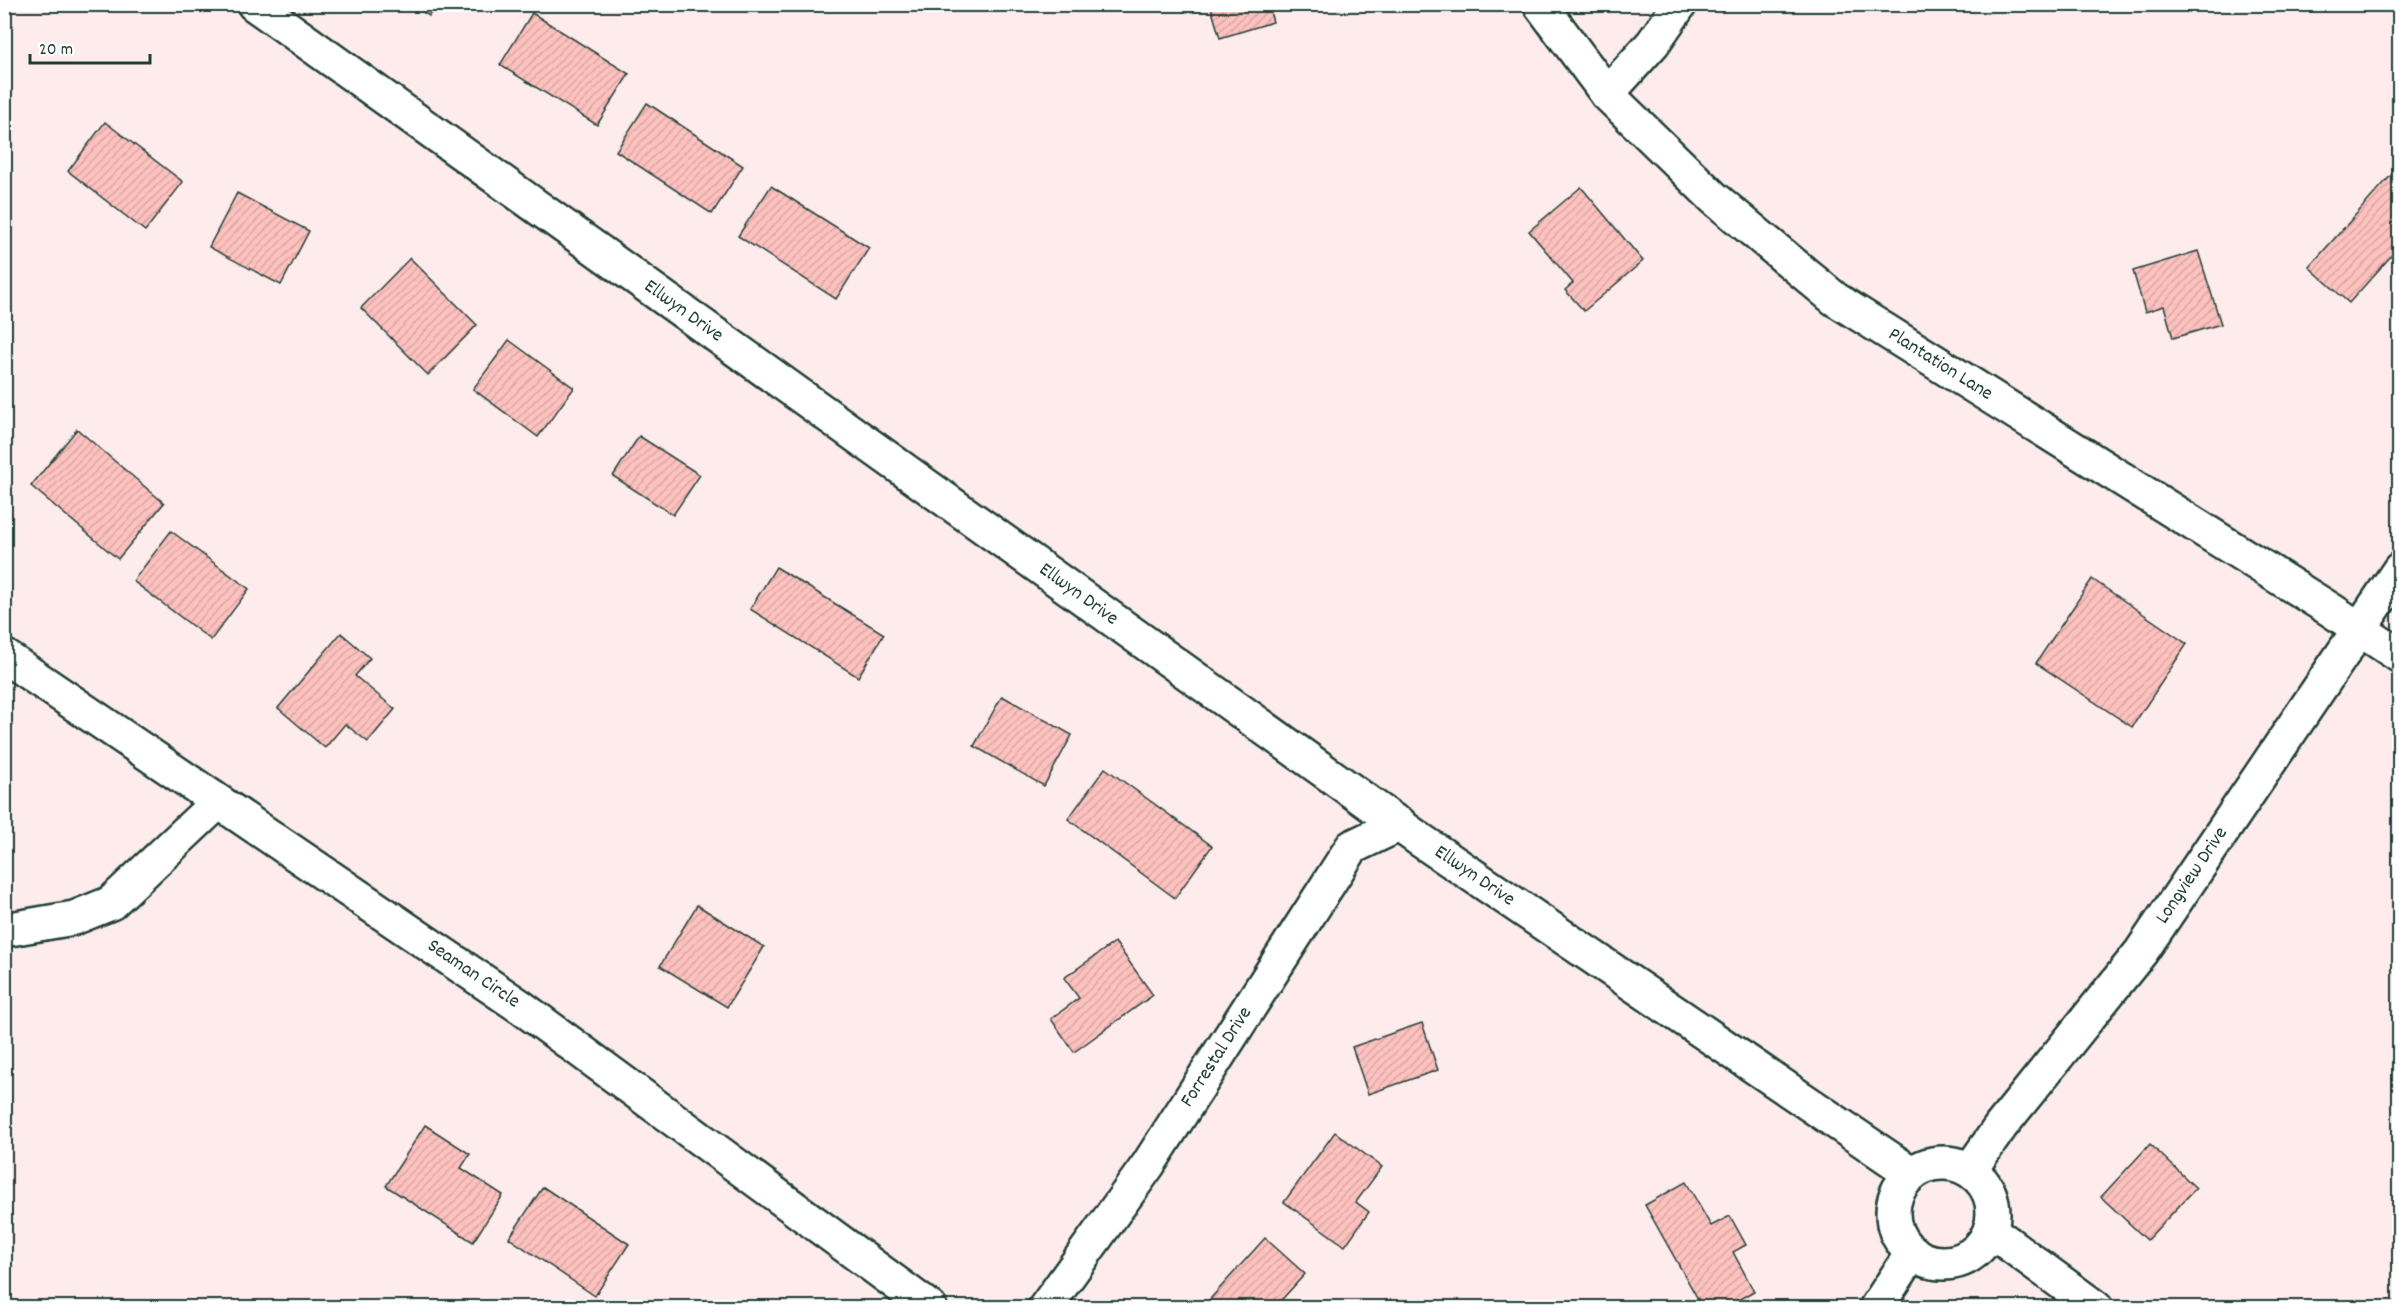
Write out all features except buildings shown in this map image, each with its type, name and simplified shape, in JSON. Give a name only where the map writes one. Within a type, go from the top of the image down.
[{"type":"street","name":"Ellwyn Drive","points":[[254,4],[1400,824],[1911,1173]]},
{"type":"street","name":"Plantation Lane","points":[[1540,4],[1607,94],[1714,198],[1835,299],[2361,629],[2400,656]]},
{"type":"street","points":[[1607,94],[1653,43],[1680,4]]},
{"type":"street","name":"Longview Drive","points":[[1970,1170],[2001,1126],[2141,952],[2400,569]]},
{"type":"street","name":"Seaman Circle","points":[[4,656],[521,1007],[930,1308]]},
{"type":"street","points":[[4,930],[74,918],[111,903],[218,802]]},
{"type":"street","name":"Forrestal Drive","points":[[1045,1308],[1148,1165],[1352,847],[1400,824]]},
{"type":"street","points":[[1941,1162],[1958,1164],[1970,1170],[1984,1183],[1991,1198],[1994,1214],[1990,1230],[1982,1244],[1970,1255],[1955,1262],[1938,1263],[1922,1258],[1913,1252],[1898,1235],[1893,1220],[1894,1203],[1900,1187],[1911,1173],[1941,1162]]},
{"type":"street","points":[[1990,1230],[2096,1308]]},
{"type":"street","points":[[1876,1308],[1913,1252]]}]
